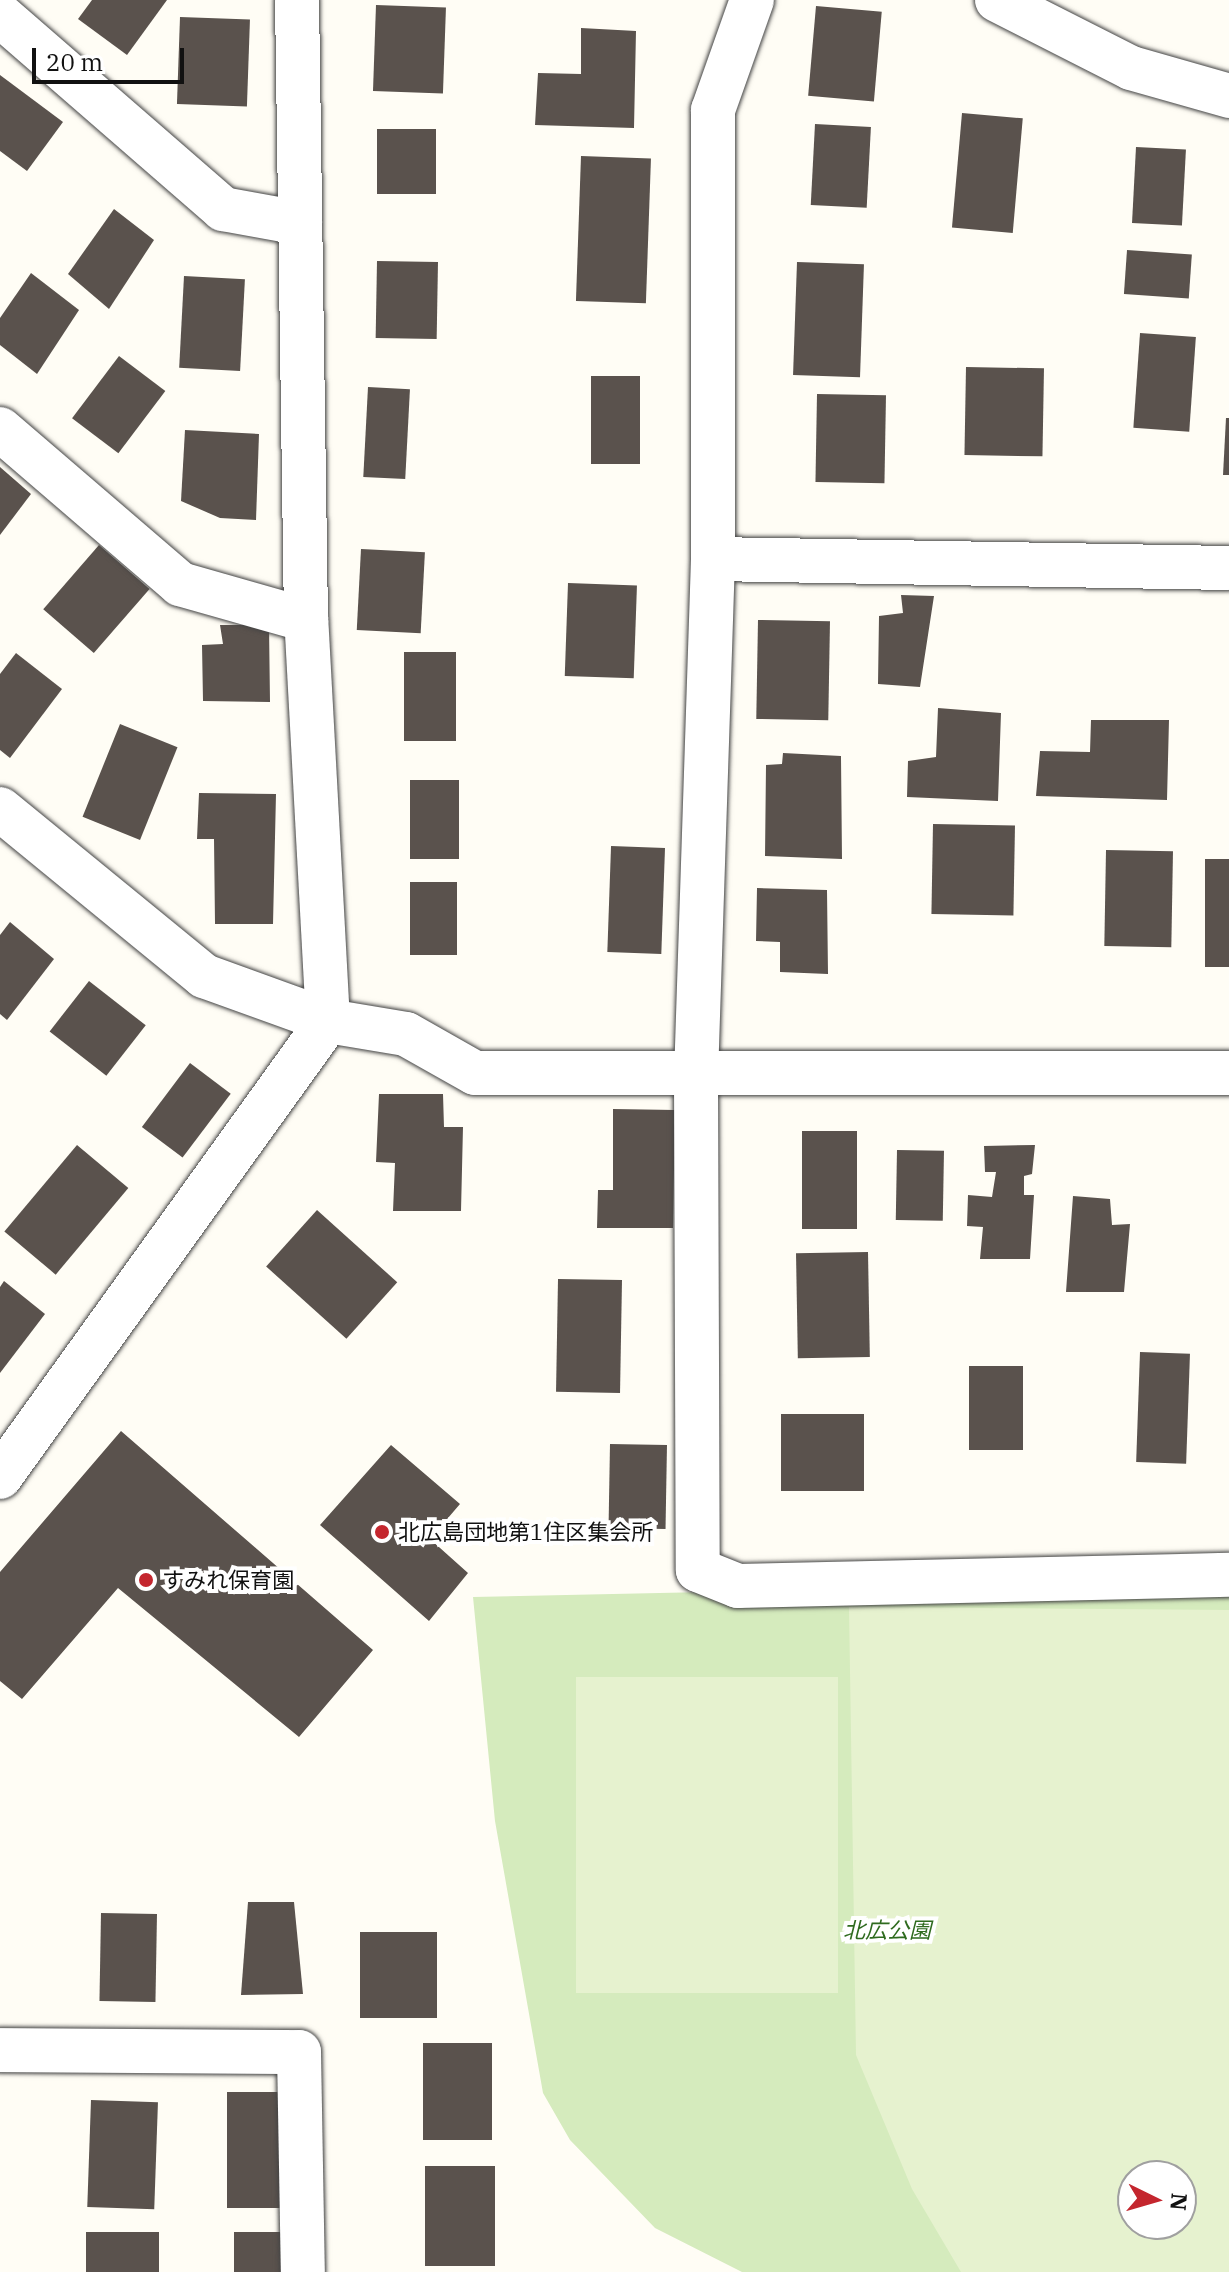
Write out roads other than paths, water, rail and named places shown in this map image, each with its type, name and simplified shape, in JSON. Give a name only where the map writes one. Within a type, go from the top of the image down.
[{"type":"street","points":[[0,1477],[328,1021],[306,620],[297,0]]},
{"type":"street","points":[[752,0],[713,110],[713,559],[696,1076],[698,1570],[738,1586],[1229,1575]]},
{"type":"street","points":[[997,0],[1131,68],[1229,96]]},
{"type":"street","points":[[0,15],[223,209],[300,223]]},
{"type":"street","points":[[0,429],[180,584],[306,620]]},
{"type":"street","points":[[713,559],[1229,568]]},
{"type":"street","points":[[0,809],[204,976],[328,1021],[406,1034],[475,1073],[696,1076],[1229,1073]]},
{"type":"street","points":[[0,2050],[299,2052],[303,2272]]},
{"type":"place","name":"北広島団地第1住区集会所","points":[[382,1532]]},
{"type":"place","name":"すみれ保育園","points":[[146,1580]]},
{"type":"park label","name":"北広公園","points":[[887,1930]]}]
